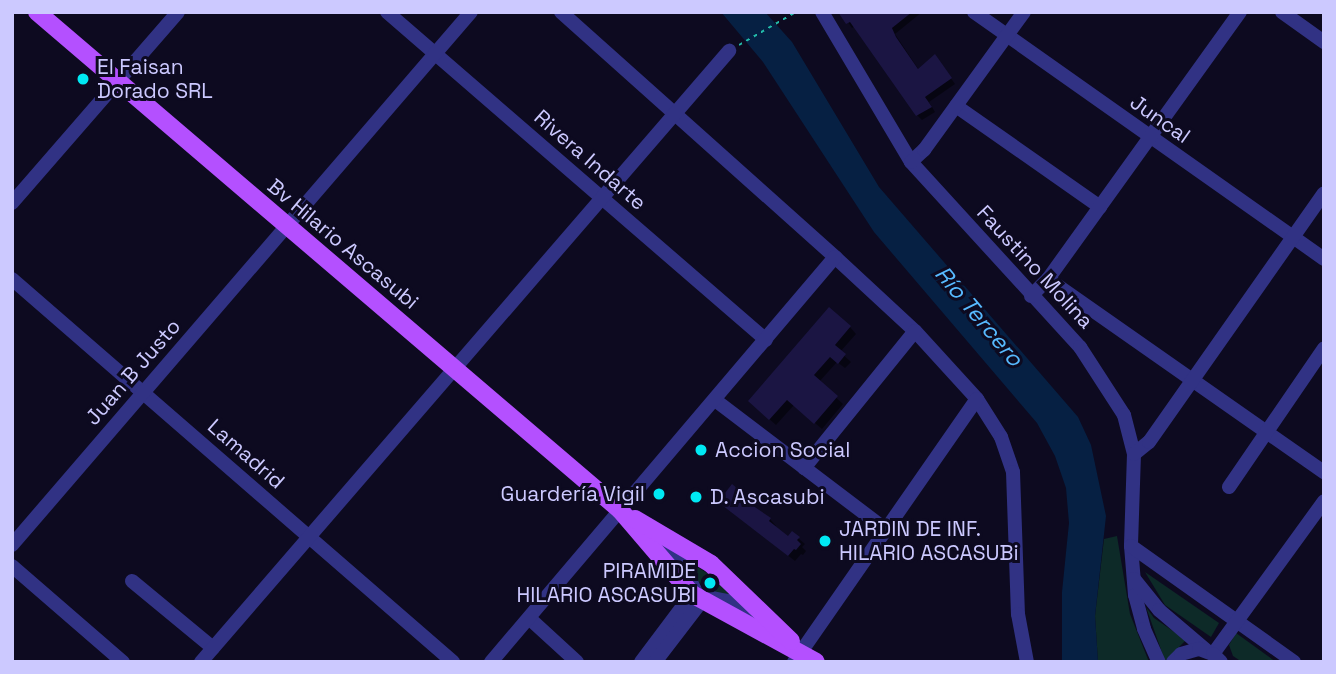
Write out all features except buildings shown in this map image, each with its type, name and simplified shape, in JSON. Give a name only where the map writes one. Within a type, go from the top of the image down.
[{"type":"main road","name":"Bv Hilario Ascasubi","points":[[37,12],[620,510]]},
{"type":"main road","points":[[620,510],[711,564],[766,616],[797,656]]},
{"type":"main road","points":[[620,510],[697,597],[797,656],[816,662]]},
{"type":"street","points":[[12,203],[178,12]]},
{"type":"street","name":"Rivera Indarte","points":[[387,12],[766,340]]},
{"type":"street","name":"Juan B Justo","points":[[12,545],[471,12]]},
{"type":"street","points":[[561,12],[915,331],[977,399],[1001,437],[1013,472],[1018,614],[1027,662]]},
{"type":"street","name":"Faustino Molina","points":[[822,12],[911,162],[1080,347],[1124,415],[1134,454],[1131,547],[1133,578],[1138,610],[1159,662]]},
{"type":"street","name":"Juncal","points":[[974,12],[1324,259]]},
{"type":"street","points":[[911,162],[924,150],[1024,12]]},
{"type":"street","points":[[1031,296],[1048,279],[1240,12]]},
{"type":"street","points":[[1282,12],[1324,42]]},
{"type":"street","points":[[201,662],[729,51]]},
{"type":"street","points":[[957,106],[1100,207]]},
{"type":"street","points":[[1134,454],[1149,442],[1324,193]]},
{"type":"street","points":[[491,662],[835,257]]},
{"type":"street","name":"Lamadrid","points":[[12,279],[453,662]]},
{"type":"street","points":[[1048,279],[1324,472]]},
{"type":"street","points":[[804,468],[915,331]]},
{"type":"street","points":[[1229,487],[1324,348]]},
{"type":"street","points":[[797,656],[977,399]]},
{"type":"street","points":[[715,400],[886,530]]},
{"type":"street","points":[[1214,655],[1324,501]]},
{"type":"street","points":[[661,534],[697,597]]},
{"type":"street","points":[[1131,547],[1294,662]]},
{"type":"street","points":[[12,566],[123,662]]},
{"type":"street","points":[[1133,578],[1159,610],[1214,655]]},
{"type":"street","points":[[132,581],[213,648]]},
{"type":"street","points":[[697,597],[729,601],[766,616]]},
{"type":"street","points":[[641,662],[697,597]]},
{"type":"street","points":[[655,662],[697,597]]},
{"type":"street","points":[[529,618],[577,662]]},
{"type":"street","points":[[1173,662],[1190,650],[1214,655]]},
{"type":"path","points":[[729,51],[796,12]]},
{"type":"green space","points":[[1117,536],[1130,614],[1149,662],[1098,662],[1095,616],[1104,539]]},
{"type":"green space","points":[[691,563],[733,594],[715,594],[705,587],[695,579]]},
{"type":"green space","points":[[1145,572],[1219,623],[1211,637],[1165,605]]},
{"type":"green space","points":[[1146,607],[1154,618],[1186,640],[1165,661]]},
{"type":"green space","points":[[1236,633],[1276,662],[1242,662],[1233,656],[1229,645]]},
{"type":"water","name":"Río Tercero","points":[[721,12],[765,12],[792,42],[879,187],[1078,417],[1091,445],[1106,516],[1095,616],[1098,662],[1062,662],[1062,592],[1069,523],[1066,488],[1055,456],[1037,423],[874,232],[763,62]]},
{"type":"place","name":"El Faisan Dorado SRL","points":[[83,79]]},
{"type":"place","name":"Accion Social","points":[[701,450]]},
{"type":"place","name":"Guardería Vigil","points":[[659,494]]},
{"type":"place","name":"D. Ascasubi","points":[[696,497]]},
{"type":"place","name":"JARDIN DE INF. HILARIO ASCASUBi","points":[[825,541]]},
{"type":"place","name":"PIRAMIDE HILARIO ASCASUBI","points":[[710,583]]}]
